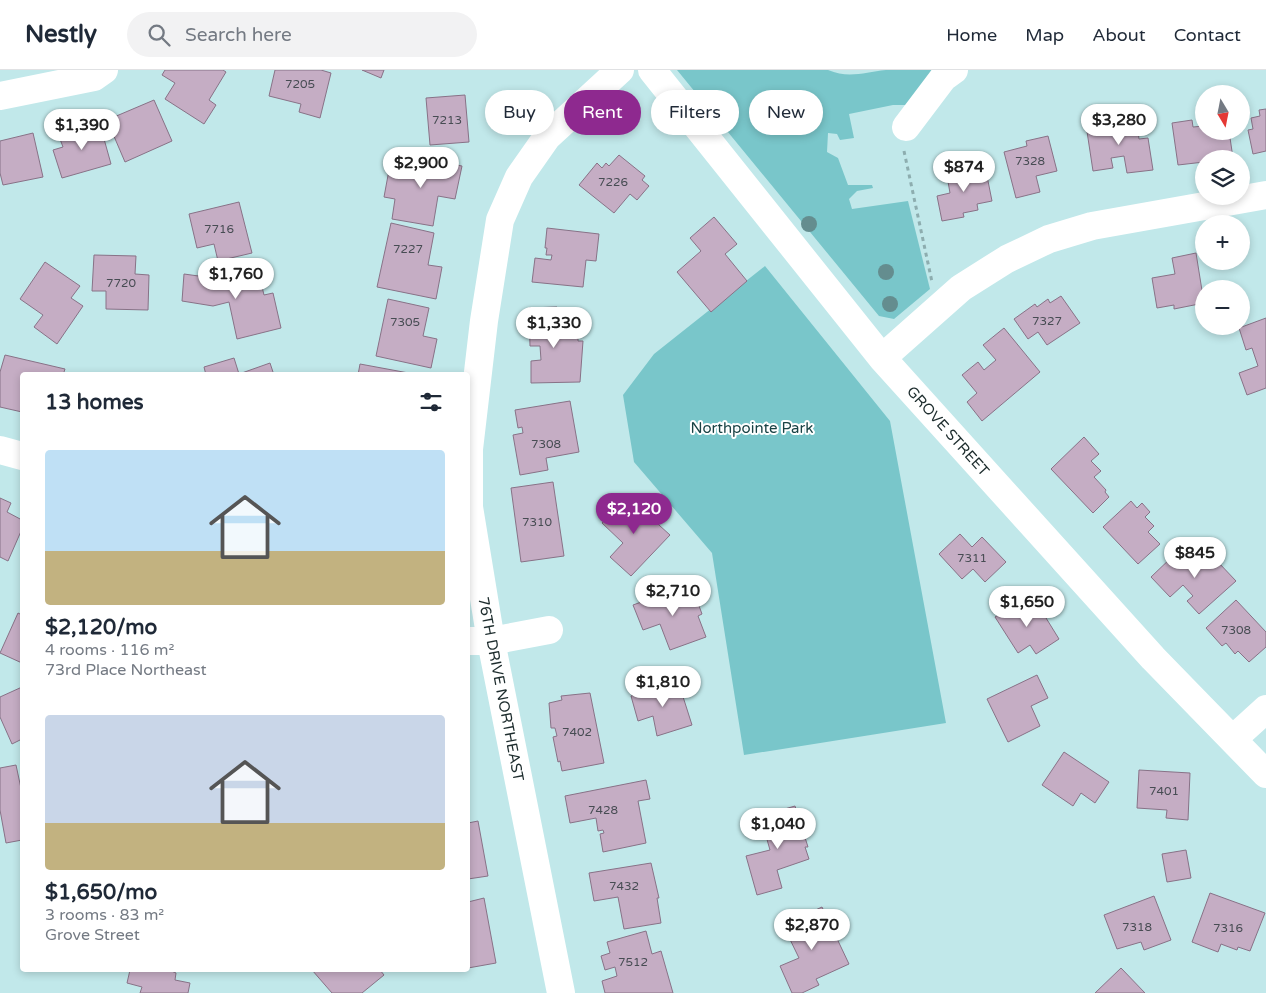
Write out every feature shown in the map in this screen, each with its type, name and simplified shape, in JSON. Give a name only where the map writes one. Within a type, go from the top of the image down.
[{"type":"street","points":[[0,96],[94,77],[104,70]]},
{"type":"street","name":"76TH DRIVE NORTHEAST","points":[[470,440],[484,321],[500,220],[519,177],[547,137],[620,70]]},
{"type":"street","name":"GROVE STREET","points":[[652,70],[882,358],[1153,658],[1266,774]]},
{"type":"street","points":[[906,127],[943,78],[954,70]]},
{"type":"street","points":[[882,358],[961,288],[1007,259],[1049,239],[1092,226],[1266,195]]},
{"type":"street","points":[[0,450],[20,455]]},
{"type":"street","name":"76TH DRIVE NORTHEAST","points":[[470,520],[479,641],[561,993]]},
{"type":"street","points":[[479,641],[549,630]]},
{"type":"street","points":[[1233,739],[1266,709]]},
{"type":"path","points":[[906,127],[902,139],[919,227],[932,282],[946,301]]},
{"type":"green space","points":[[677,70],[828,70],[843,74],[857,74],[886,70],[933,70],[913,105],[893,105],[849,114],[854,138],[840,140],[837,134],[828,133],[827,152],[838,158],[848,185],[872,185],[873,188],[857,191],[849,199],[852,209],[908,201],[930,289],[894,319],[879,316],[730,135],[739,135],[739,90],[693,90]]},
{"type":"green space","name":"Northpointe Park","points":[[765,266],[890,421],[946,723],[744,755],[712,553],[634,462],[623,395],[654,354]]},
{"type":"building","points":[[165,70],[223,70],[226,72],[209,100],[216,105],[204,124],[165,99],[175,83],[162,75]]},
{"type":"building","points":[[275,70],[321,70],[331,73],[320,118],[299,112],[301,104],[269,96]]},
{"type":"building","points":[[362,70],[384,70],[381,78]]},
{"type":"building","points":[[465,95],[469,142],[430,145],[426,98]]},
{"type":"building","points":[[154,100],[172,141],[125,162],[107,120]]},
{"type":"building","points":[[1266,109],[1266,151],[1253,154],[1250,140],[1250,130],[1253,129],[1251,118],[1260,116],[1259,110]]},
{"type":"building","points":[[1136,117],[1139,139],[1148,138],[1153,170],[1127,173],[1124,156],[1111,158],[1113,168],[1093,171],[1086,125]]},
{"type":"building","points":[[1192,120],[1193,127],[1195,127],[1195,140],[1230,140],[1232,150],[1195,150],[1195,163],[1178,165],[1172,123]]},
{"type":"building","points":[[99,121],[111,164],[62,178],[53,150],[63,147],[60,139],[67,136],[66,131]]},
{"type":"building","points":[[33,133],[43,177],[3,185],[0,173],[0,141]]},
{"type":"building","points":[[1048,136],[1057,171],[1036,176],[1040,192],[1016,198],[1004,152],[1027,146],[1026,141]]},
{"type":"building","points":[[619,155],[645,176],[642,180],[649,186],[637,200],[630,194],[614,213],[579,185],[597,163],[602,168],[606,163],[609,166]]},
{"type":"building","points":[[409,157],[462,166],[455,199],[438,196],[433,226],[392,219],[395,199],[384,197],[389,170],[406,173]]},
{"type":"building","points":[[973,166],[975,173],[986,171],[992,201],[977,204],[978,210],[963,213],[964,217],[942,221],[937,196],[950,193],[947,176],[953,175],[952,170]]},
{"type":"building","points":[[239,202],[252,253],[218,261],[214,244],[197,248],[189,214]]},
{"type":"building","points":[[714,217],[737,244],[725,254],[747,281],[711,312],[677,272],[701,251],[690,238]]},
{"type":"building","points":[[391,223],[434,233],[428,265],[442,267],[436,299],[377,287]]},
{"type":"building","points":[[547,228],[599,234],[596,261],[586,260],[583,287],[532,282],[535,258],[551,260],[552,255],[546,255],[547,248],[545,248]]},
{"type":"building","points":[[1195,253],[1195,270],[1199,270],[1200,280],[1195,280],[1195,305],[1174,309],[1174,305],[1157,308],[1152,278],[1175,274],[1172,258]]},
{"type":"building","points":[[94,255],[136,256],[135,274],[149,275],[148,310],[106,309],[106,291],[92,291]]},
{"type":"building","points":[[45,262],[80,286],[71,298],[83,306],[57,344],[34,327],[43,315],[20,299]]},
{"type":"building","points":[[257,267],[264,295],[273,293],[281,328],[237,339],[229,302],[213,306],[182,301],[184,274],[213,278]]},
{"type":"building","points":[[1061,296],[1080,323],[1047,345],[1038,332],[1028,339],[1014,319],[1035,304],[1037,307],[1048,299],[1050,303]]},
{"type":"building","points":[[388,299],[429,308],[423,336],[437,339],[431,368],[376,356]]},
{"type":"building","points":[[557,307],[557,328],[578,327],[578,341],[583,341],[580,382],[531,383],[531,361],[541,360],[540,346],[530,346],[529,308]]},
{"type":"building","points":[[1266,318],[1266,388],[1247,395],[1239,373],[1258,366],[1252,348],[1246,350],[1241,335],[1250,335],[1250,324]]},
{"type":"building","points":[[1004,328],[1040,372],[982,421],[967,402],[977,393],[962,375],[978,362],[984,370],[996,360],[983,345]]},
{"type":"building","points":[[5,355],[65,369],[64,372],[20,372],[20,412],[0,407],[0,372]]},
{"type":"building","points":[[234,358],[238,372],[205,372],[204,367]]},
{"type":"building","points":[[270,363],[273,372],[245,372]]},
{"type":"building","points":[[360,364],[403,372],[359,372]]},
{"type":"building","points":[[570,401],[579,452],[546,458],[548,470],[520,475],[513,435],[523,433],[522,427],[518,428],[515,410]]},
{"type":"building","points":[[1084,437],[1099,454],[1091,461],[1101,471],[1094,477],[1106,490],[1105,492],[1109,497],[1093,513],[1051,469]]},
{"type":"building","points":[[553,482],[564,556],[521,562],[511,488]]},
{"type":"building","points":[[627,496],[670,535],[631,576],[610,557],[623,543],[602,523]]},
{"type":"building","points":[[0,498],[11,503],[7,512],[20,519],[20,534],[8,561],[0,557]]},
{"type":"building","points":[[1131,501],[1137,508],[1142,503],[1150,512],[1145,517],[1154,526],[1148,532],[1160,544],[1138,564],[1103,527]]},
{"type":"building","points":[[960,534],[972,547],[982,537],[1006,562],[985,582],[973,569],[962,579],[939,554]]},
{"type":"building","points":[[1197,546],[1215,565],[1218,562],[1236,581],[1199,614],[1187,601],[1193,596],[1183,585],[1170,597],[1151,577],[1174,555],[1180,562]]},
{"type":"building","points":[[688,585],[692,596],[695,595],[702,614],[698,616],[706,637],[670,650],[660,624],[643,630],[633,605]]},
{"type":"building","points":[[1236,600],[1266,632],[1266,647],[1249,662],[1238,651],[1235,654],[1226,643],[1222,646],[1206,628]]},
{"type":"building","points":[[1020,601],[1027,613],[1038,605],[1059,639],[1036,654],[1030,645],[1018,653],[995,617]]},
{"type":"building","points":[[18,613],[20,614],[20,662],[0,653]]},
{"type":"building","points":[[1037,675],[1048,698],[1031,706],[1040,726],[1008,742],[987,699]]},
{"type":"building","points":[[678,681],[692,725],[657,736],[653,716],[638,721],[631,696]]},
{"type":"building","points":[[20,688],[20,740],[12,744],[0,717],[0,697]]},
{"type":"building","points":[[590,693],[604,763],[562,771],[560,761],[558,762],[553,737],[557,736],[555,728],[551,728],[549,703],[562,700],[561,696]]},
{"type":"building","points":[[1064,752],[1109,782],[1095,803],[1081,793],[1073,806],[1042,785]]},
{"type":"building","points":[[16,765],[20,784],[20,840],[6,843],[0,810],[0,768]]},
{"type":"building","points":[[1139,770],[1190,773],[1188,820],[1166,818],[1167,810],[1137,808]]},
{"type":"building","points":[[646,780],[650,799],[638,801],[646,843],[603,852],[600,834],[604,833],[603,830],[598,831],[596,818],[570,823],[565,796]]},
{"type":"building","points":[[795,806],[808,847],[805,847],[809,859],[777,870],[782,888],[757,895],[746,856],[770,850],[764,829],[768,828],[764,815]]},
{"type":"building","points":[[478,821],[488,876],[470,879],[470,823]]},
{"type":"building","points":[[1186,850],[1191,878],[1167,882],[1162,854]]},
{"type":"building","points":[[651,863],[659,898],[657,898],[661,923],[624,929],[618,897],[594,901],[589,873]]},
{"type":"building","points":[[1210,893],[1265,913],[1250,951],[1238,947],[1237,950],[1221,944],[1218,952],[1192,942]]},
{"type":"building","points":[[1154,896],[1171,940],[1144,950],[1141,942],[1117,949],[1104,915]]},
{"type":"building","points":[[484,898],[496,963],[470,968],[470,902]]},
{"type":"building","points":[[822,907],[849,964],[816,979],[819,985],[802,993],[792,993],[780,966],[799,958],[783,925]]},
{"type":"building","points":[[646,931],[652,954],[661,951],[673,993],[605,993],[602,981],[617,976],[615,967],[605,970],[601,956],[610,953],[607,942]]},
{"type":"building","points":[[1121,968],[1145,993],[1095,993]]},
{"type":"building","points":[[130,972],[174,972],[176,973],[175,980],[190,983],[188,993],[140,993],[142,987],[127,983]]},
{"type":"building","points":[[314,972],[382,972],[384,975],[362,993],[332,993]]}]
